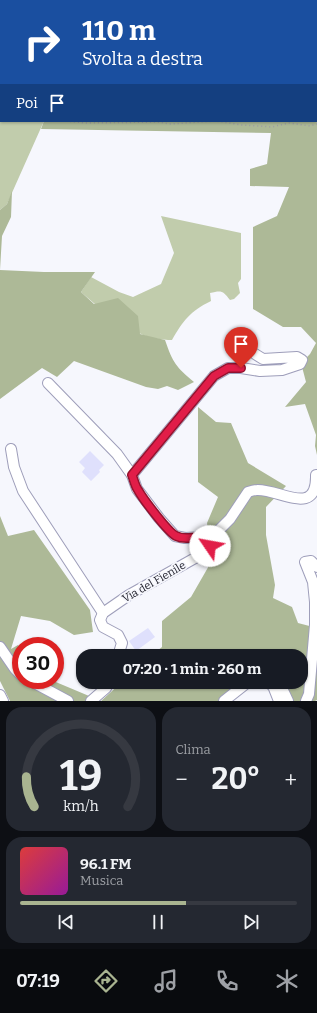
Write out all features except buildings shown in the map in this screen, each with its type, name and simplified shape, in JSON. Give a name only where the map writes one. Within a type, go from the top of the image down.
[{"type":"street","points":[[132,475],[214,376],[228,368],[241,368],[260,371],[282,370],[300,364],[302,360],[297,357],[263,359],[255,354]]},
{"type":"street","points":[[48,383],[118,454],[132,475],[137,489],[158,518],[175,536],[185,538],[203,537],[209,540],[230,519],[248,492],[257,490],[275,492],[300,499],[308,497],[314,492],[316,475]]},
{"type":"street","points":[[11,449],[14,467],[23,492],[103,613],[100,620],[103,627],[118,635],[122,643],[120,649]]},
{"type":"street","name":"Via del Fienile","points":[[103,613],[129,595],[204,553],[210,546],[209,540]]},
{"type":"street","points":[[306,701],[309,694],[315,625],[313,582],[305,562],[311,561],[317,567]]},
{"type":"street","points":[[0,647],[12,665]]},
{"type":"street","points":[[46,689],[68,701]]},
{"type":"street","points":[[91,701],[105,689]]},
{"type":"street","points":[[224,701],[239,689]]},
{"type":"street","points":[[274,689],[278,701]]},
{"type":"street","points":[[282,689],[288,701]]},
{"type":"street","points":[[0,695],[3,701]]},
{"type":"path","points":[[76,122],[159,122],[169,124],[200,122]]},
{"type":"path","points":[[222,122],[272,127],[289,123],[310,126],[317,124]]},
{"type":"green space","points":[[0,122],[44,122],[7,204],[0,210]]},
{"type":"green space","points":[[44,122],[317,122],[317,455],[315,446],[316,435],[305,404],[285,407],[306,382],[301,363],[310,354],[316,343],[301,327],[283,327],[253,309],[253,227],[277,216],[289,187],[250,186],[250,169],[267,164],[271,133],[41,129]]},
{"type":"green space","points":[[12,191],[11,217],[2,236],[0,270],[0,210],[7,204]]},
{"type":"green space","points":[[161,216],[241,233],[241,279],[238,283],[240,293],[234,299],[230,300],[222,292],[210,293],[211,301],[188,317],[172,340],[164,340],[139,333],[108,314],[81,292],[91,277],[119,292],[133,297],[161,284],[174,253]]},
{"type":"green space","points":[[0,270],[95,272],[81,292],[94,304],[118,298],[138,316],[140,334],[165,340],[170,354],[176,364],[194,382],[178,390],[167,386],[158,389],[146,387],[74,361],[57,377],[42,368],[0,399]]},
{"type":"green space","points":[[198,407],[216,422],[231,423],[248,463],[286,486],[266,507],[266,535],[275,585],[273,598],[292,607],[298,623],[317,628],[317,700],[284,701],[277,689],[308,689],[308,649],[160,649],[162,647],[162,621],[191,597],[214,557],[207,523],[218,497],[198,482]]},
{"type":"green space","points":[[0,516],[8,536],[34,530],[90,610],[93,632],[74,635],[50,621],[21,616],[15,637],[12,637],[12,689],[64,689],[64,685],[101,701],[10,701],[0,681]]},
{"type":"green space","points":[[114,689],[235,689],[225,701],[101,701]]},
{"type":"route","points":[[210,546],[209,540],[203,537],[185,538],[175,536],[158,518],[137,489],[132,475],[214,376],[228,368],[241,368]]}]
